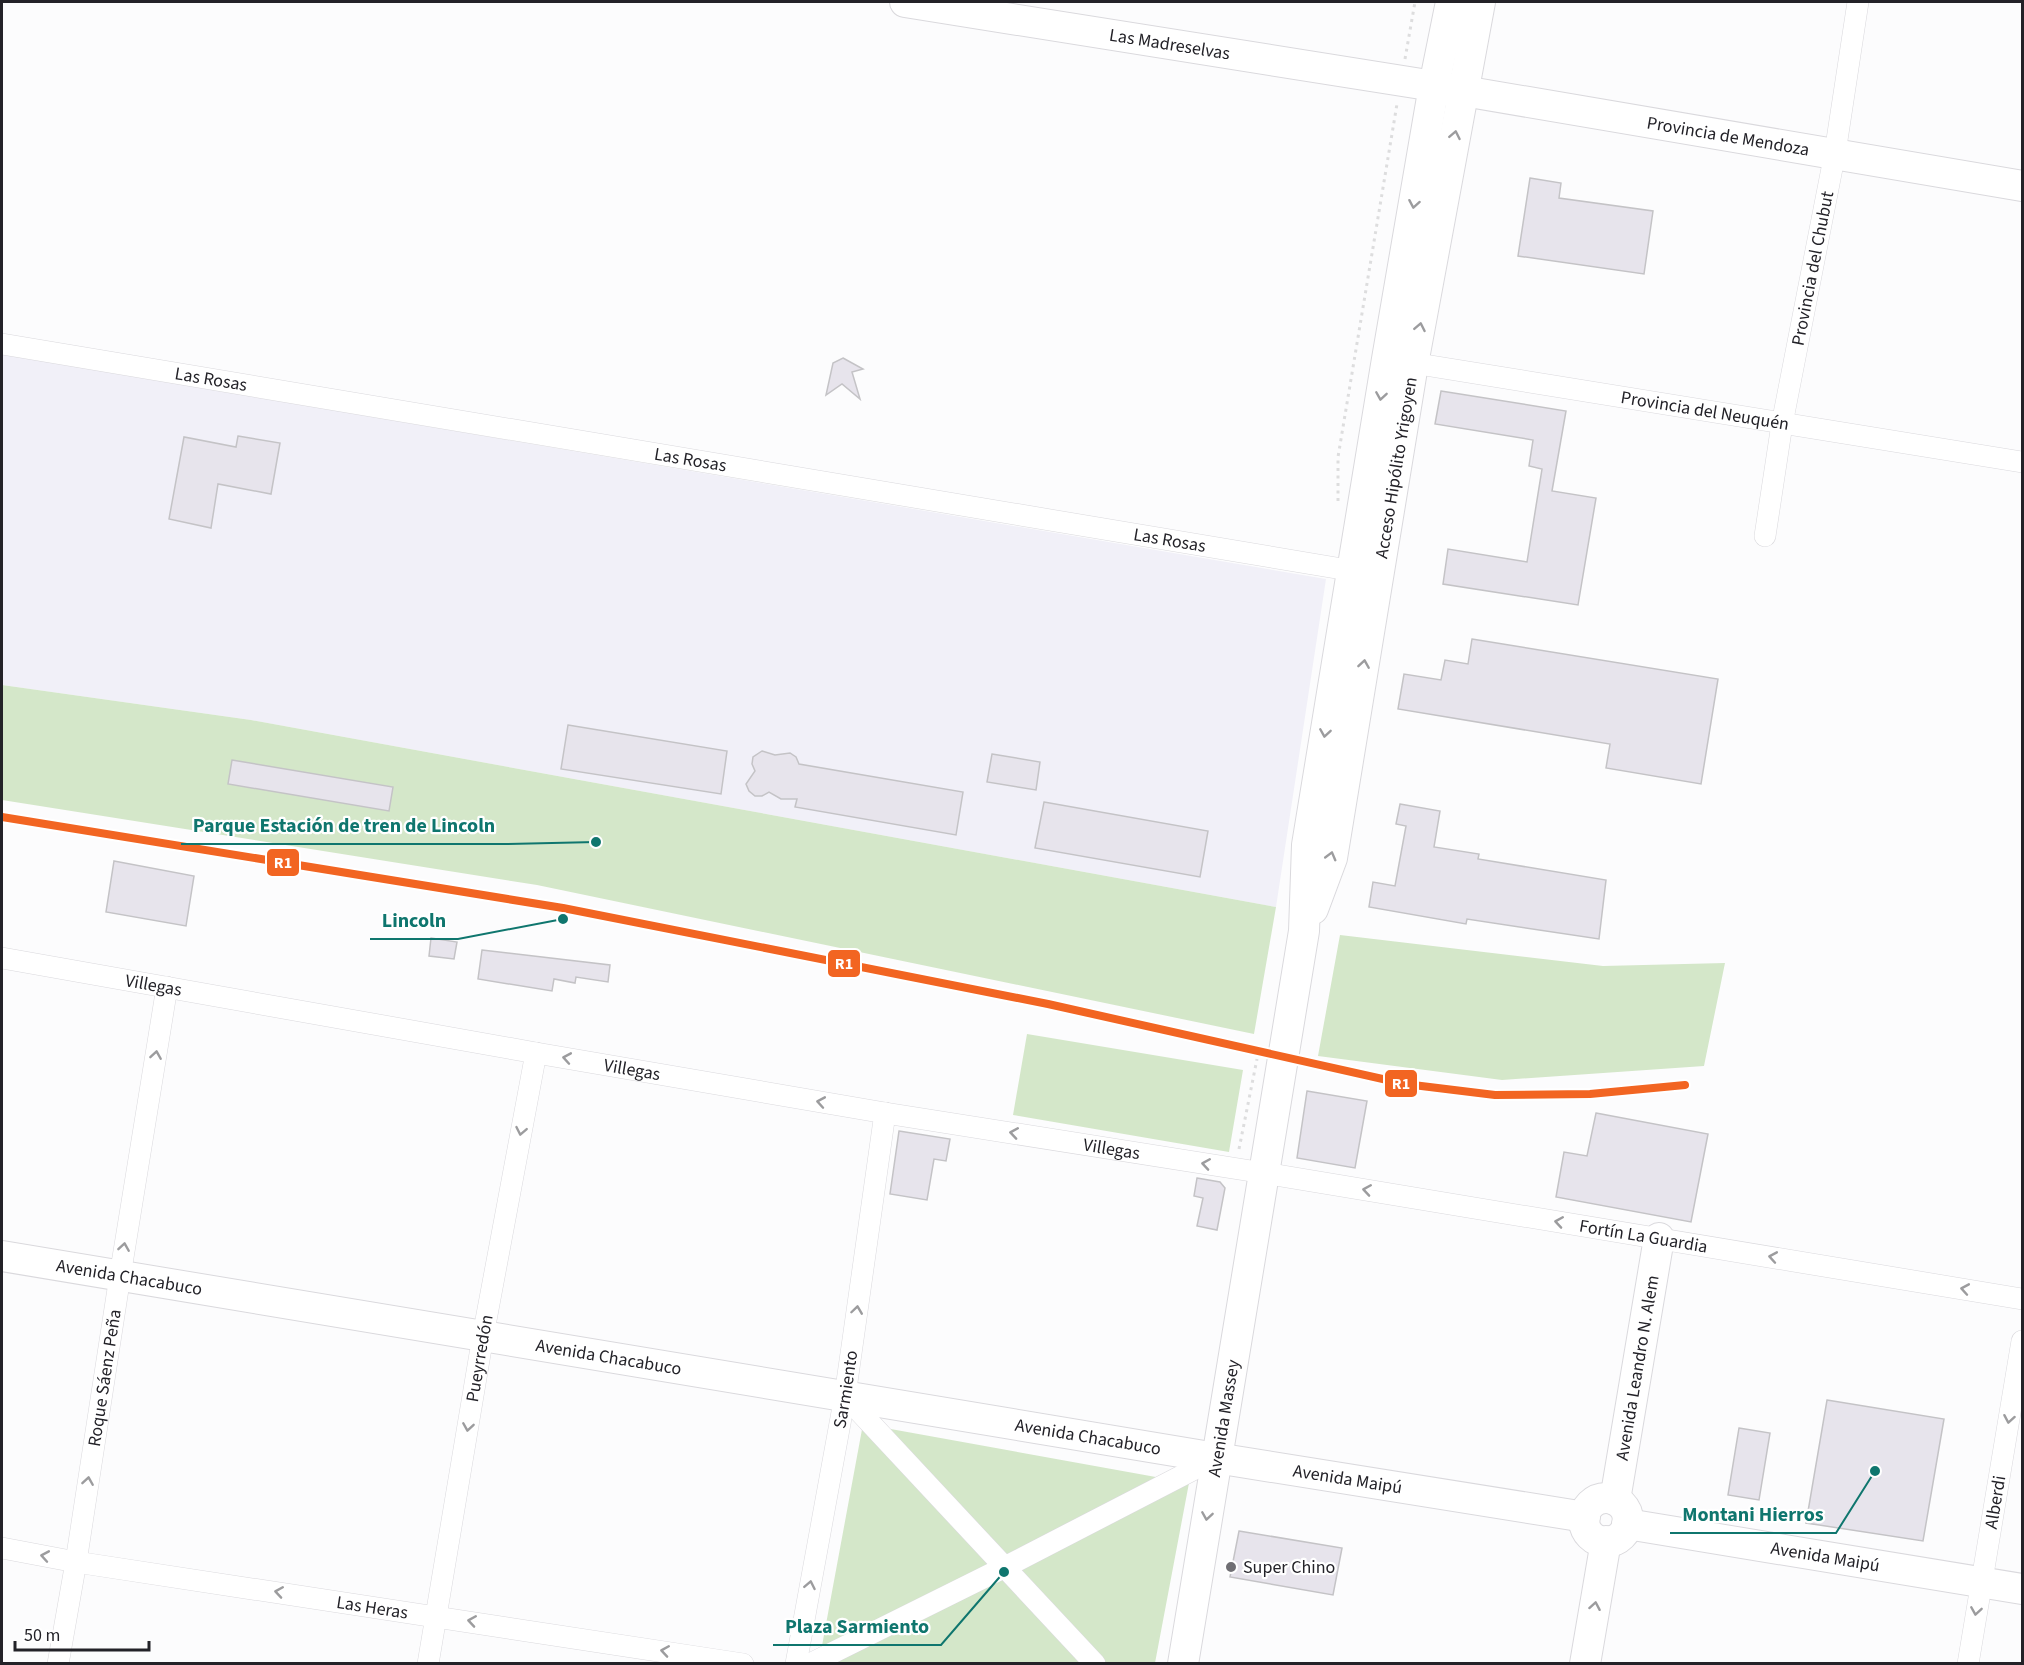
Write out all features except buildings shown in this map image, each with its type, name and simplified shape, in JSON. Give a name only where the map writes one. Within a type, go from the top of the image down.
[{"type":"main road","name":"Las Madreselvas","points":[[904,2],[1434,86]]},
{"type":"main road","name":"Acceso Hipólito Yrigoyen","points":[[1264,1173],[1304,931],[1307,844],[1365,573],[1400,362],[1434,86],[1451,2]]},
{"type":"main road","name":"Acceso Hipólito Yrigoyen","points":[[1400,362],[1463,91],[1480,2]]},
{"type":"main road","name":"Provincia de Mendoza","points":[[1434,86],[2022,186]]},
{"type":"main road","name":"Avenida Massey","points":[[1183,1664],[1264,1173]]},
{"type":"main road","name":"Avenida Leandro N. Alem","points":[[1584,1664],[1653,1237]]},
{"type":"main road","name":"Avenida Chacabuco","points":[[2,1256],[1216,1458]]},
{"type":"main road","name":"Avenida Maipú","points":[[1216,1458],[1608,1516],[2022,1589]]},
{"type":"street","name":"Provincia del Chubut","points":[[1765,536],[1782,424],[1835,153],[1858,2]]},
{"type":"street","name":"Las Rosas","points":[[2,344],[1365,573]]},
{"type":"street","name":"Provincia del Neuquén","points":[[1400,362],[2022,462]]},
{"type":"street","name":"Villegas","points":[[2,957],[885,1113],[1264,1173]]},
{"type":"street","name":"Roque Sáenz Peña","points":[[58,1664],[167,987]]},
{"type":"street","name":"Pueyrredón","points":[[429,1664],[483,1336],[536,1053]]},
{"type":"street","name":"Sarmiento","points":[[796,1664],[846,1396],[885,1113]]},
{"type":"street","name":"Fortín La Guardia","points":[[1264,1173],[2022,1299]]},
{"type":"street","name":"Alberdi","points":[[1968,1664],[2022,1341]]},
{"type":"street","points":[[846,1396],[1095,1664]]},
{"type":"street","points":[[810,1664],[1216,1458]]},
{"type":"street","name":"Las Heras","points":[[2,1548],[76,1562],[743,1664]]},
{"type":"shaded area","points":[[2,354],[1326,579],[1276,907],[251,720],[2,685]]},
{"type":"green space","points":[[2,685],[251,720],[1276,907],[1254,1034],[537,885],[2,800]]},
{"type":"green space","points":[[1340,935],[1603,966],[1725,963],[1704,1066],[1502,1080],[1318,1056]]},
{"type":"green space","points":[[1027,1034],[1243,1070],[1229,1152],[1013,1115]]},
{"type":"green space","points":[[863,1424],[1189,1483],[1155,1663],[828,1664],[819,1662]]},
{"type":"transit line","name":"R1","points":[[2,817],[563,908],[1048,1004],[1405,1084],[1495,1095],[1590,1094],[1685,1085]]},
{"type":"place","name":"Parque Estación de tren de Lincoln","points":[[596,842]]},
{"type":"place","name":"Lincoln","points":[[563,919]]},
{"type":"place","name":"Montani Hierros","points":[[1875,1471]]},
{"type":"place","name":"Super Chino","points":[[1231,1567]]},
{"type":"place","name":"Plaza Sarmiento","points":[[1004,1572]]}]
